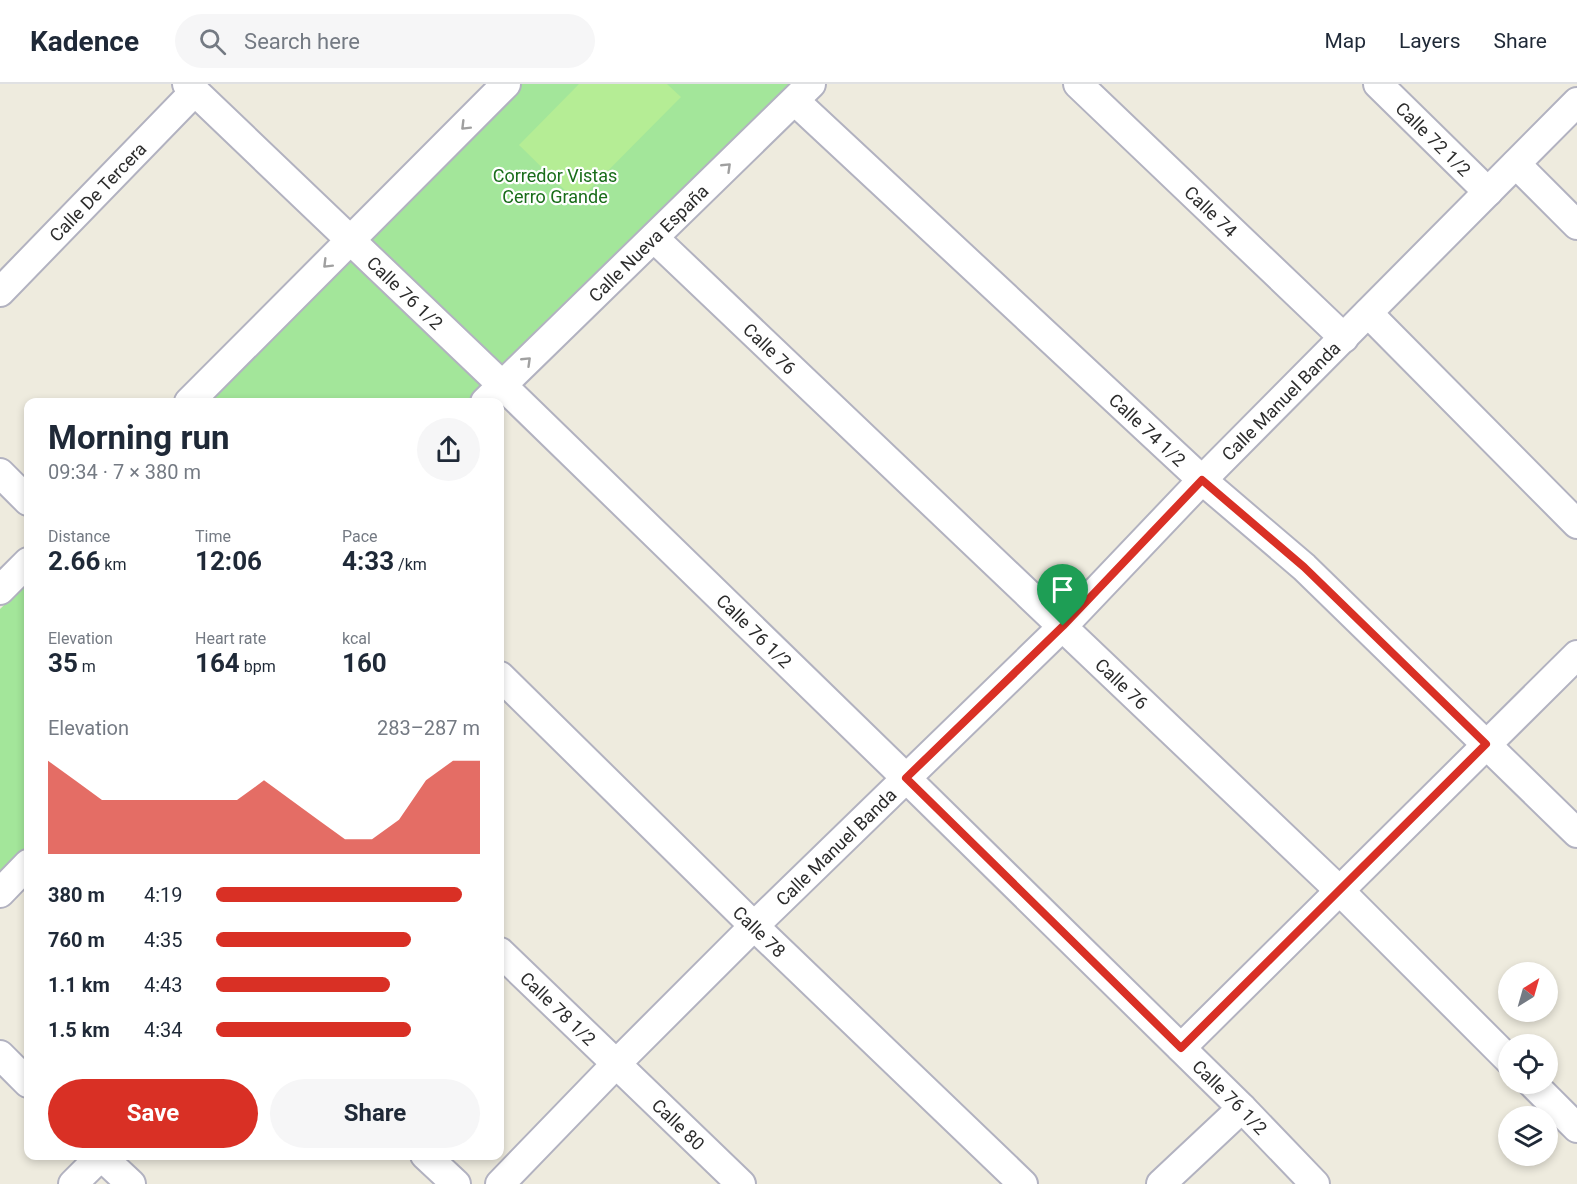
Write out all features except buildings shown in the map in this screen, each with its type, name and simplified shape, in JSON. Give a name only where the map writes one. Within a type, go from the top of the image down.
[{"type":"street","name":"Calle 74","points":[[1078,84],[1344,338]]},
{"type":"street","name":"Calle 72 1/2","points":[[1378,84],[1488,192]]},
{"type":"street","points":[[193,398],[351,240],[497,87]]},
{"type":"street","name":"Calle 76 1/2","points":[[191,88],[351,240],[493,394]]},
{"type":"street","name":"Calle De Tercera","points":[[0,292],[191,88]]},
{"type":"street","name":"Calle Nueva España","points":[[493,394],[803,92]]},
{"type":"street","name":"Calle 74 1/2","points":[[803,92],[1202,480],[1304,567],[1577,833]]},
{"type":"street","name":"Calle Manuel Banda","points":[[500,1184],[754,926],[1063,626],[1202,480],[1577,102]]},
{"type":"street","points":[[1516,164],[1577,225]]},
{"type":"street","name":"Calle 76","points":[[654,238],[1340,891],[1498,1049]]},
{"type":"street","points":[[1368,314],[1577,524]]},
{"type":"street","name":"Calle 76 1/2","points":[[504,404],[906,778],[1242,1108],[1316,1184]]},
{"type":"street","points":[[0,473],[24,497]]},
{"type":"street","points":[[0,590],[24,566]]},
{"type":"street","points":[[1181,1048],[1577,654]]},
{"type":"street","name":"Calle 78","points":[[504,680],[754,926],[1023,1184]]},
{"type":"street","points":[[0,893],[24,868]]},
{"type":"street","name":"Calle 78 1/2","points":[[504,956],[616,1064]]},
{"type":"street","points":[[0,1055],[24,1079]]},
{"type":"street","name":"Calle 80","points":[[616,1064],[741,1184]]},
{"type":"street","points":[[1543,1094],[1577,1128]]},
{"type":"street","points":[[1161,1184],[1242,1108]]},
{"type":"street","points":[[73,1184],[97,1160]]},
{"type":"street","points":[[105,1160],[131,1184]]},
{"type":"street","points":[[430,1160],[456,1184]]},
{"type":"green space","name":"Corredor Vistas Cerro Grande","points":[[512,84],[806,84],[508,372],[365,234]]},
{"type":"green space","points":[[579,84],[667,84],[681,97],[577,202],[519,145]]},
{"type":"green space","points":[[351,250],[491,385],[478,398],[211,398]]},
{"type":"green space","points":[[24,586],[24,863],[0,889],[0,609]]},
{"type":"route","points":[[1202,480],[1304,567],[1486,744],[1181,1048],[906,778],[1063,626],[1202,480]]}]
